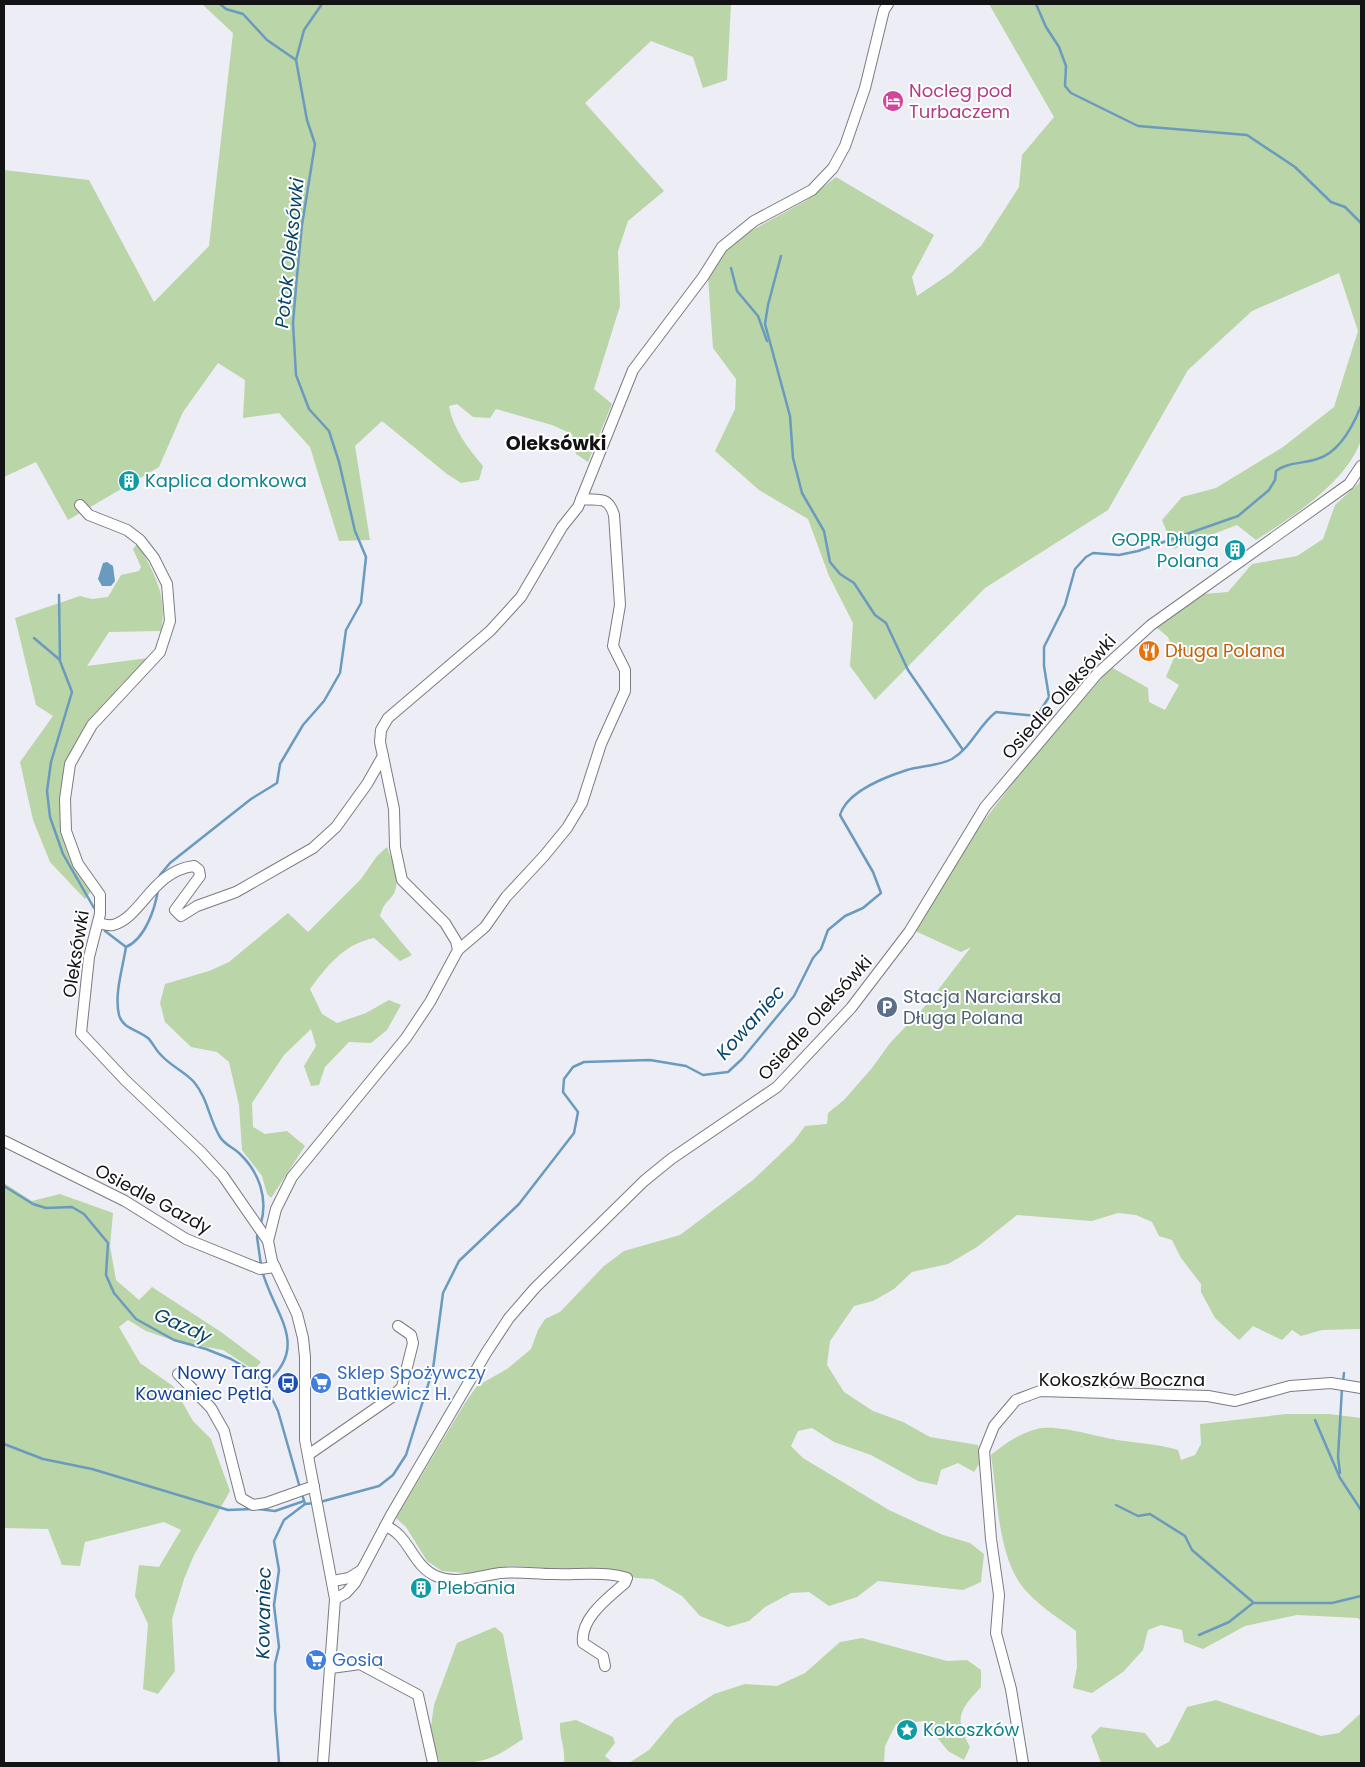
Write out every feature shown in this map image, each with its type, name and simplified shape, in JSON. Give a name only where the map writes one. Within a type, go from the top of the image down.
[{"type":"street","points":[[458,950],[456,941],[445,923],[402,880],[395,847],[394,809],[380,742],[382,730],[388,718],[505,617],[535,576],[562,526],[578,507],[633,370],[703,277],[722,247],[754,221],[812,190],[833,168],[845,146],[865,88],[884,10],[888,4]]},
{"type":"street","name":"Osiedle Oleksówki","points":[[336,1598],[346,1593],[354,1583],[486,1353],[521,1303],[644,1181],[671,1159],[777,1087],[851,1008],[909,932],[985,807],[1097,674],[1151,625],[1343,489],[1349,484],[1361,466]]},
{"type":"street","points":[[268,1241],[276,1209],[292,1177],[406,1038],[430,1002],[458,950],[485,927],[506,897],[567,828],[582,803],[602,744],[625,691],[624,670],[613,646],[620,605],[614,515],[611,503],[606,500],[581,499]]},
{"type":"street","name":"Oleksówki","points":[[80,505],[89,515],[127,530],[140,540],[154,558],[167,584],[170,621],[160,652],[92,725],[70,764],[65,799],[66,831],[78,864],[100,895],[98,923],[89,957],[81,1033],[125,1080],[201,1152],[223,1176],[268,1241],[268,1268]]},
{"type":"street","points":[[98,923],[111,926],[123,920],[158,883],[185,867],[194,866],[199,870],[200,876],[175,910],[181,916],[197,906],[236,892],[313,848],[340,822],[367,784],[383,756]]},
{"type":"street","name":"Osiedle Gazdy","points":[[4,1141],[124,1201],[186,1239],[268,1268]]},
{"type":"street","points":[[268,1268],[297,1314],[303,1338],[304,1426],[311,1488],[318,1508],[336,1598],[323,1763]]},
{"type":"street","points":[[308,1454],[392,1397],[402,1387],[413,1343],[411,1335],[398,1326]]},
{"type":"street","points":[[178,1374],[211,1408],[224,1431],[241,1498],[252,1505],[266,1503],[311,1488]]},
{"type":"street","name":"Kokoszków Boczna","points":[[1023,1763],[1011,1689],[996,1633],[999,1595],[991,1539],[984,1451],[994,1426],[1016,1400],[1040,1392],[1208,1396],[1234,1401],[1290,1386],[1331,1382],[1361,1388]]},
{"type":"street","points":[[385,1526],[398,1533],[424,1568],[436,1577],[476,1578],[501,1573],[526,1572],[592,1574],[627,1578],[625,1583],[598,1608],[584,1630],[583,1643],[603,1656],[605,1666]]},
{"type":"street","points":[[333,1581],[349,1578],[360,1571]]},
{"type":"street","points":[[331,1668],[360,1664],[418,1695],[433,1763]]},
{"type":"green space","points":[[202,4],[731,4],[727,80],[703,88],[693,57],[651,41],[585,103],[664,191],[628,221],[618,251],[620,306],[594,389],[612,404],[588,462],[576,454],[572,434],[552,425],[496,409],[490,418],[473,417],[457,404],[449,406],[454,423],[467,445],[483,466],[479,480],[461,483],[447,474],[382,421],[355,446],[370,540],[339,541],[310,447],[279,413],[243,418],[245,380],[218,363],[183,412],[159,467],[68,520],[36,462],[4,477],[4,170],[89,180],[154,302],[209,246],[233,33]]},
{"type":"green space","points":[[989,4],[1361,4],[1361,440],[1344,470],[1331,484],[1286,521],[1256,540],[1237,525],[1174,549],[1162,520],[1182,497],[1216,488],[1283,447],[1334,407],[1358,331],[1339,273],[1252,311],[1188,370],[1108,510],[985,588],[875,700],[850,666],[853,623],[829,576],[808,519],[759,490],[715,451],[735,409],[736,379],[713,348],[708,277],[725,250],[738,238],[807,200],[836,177],[934,235],[912,277],[917,296],[951,273],[981,246],[1019,187],[1022,155],[1054,117]]},
{"type":"green space","points":[[1361,477],[1361,1329],[1322,1330],[1301,1336],[1292,1330],[1282,1340],[1253,1326],[1239,1340],[1215,1318],[1201,1292],[1201,1284],[1181,1258],[1172,1240],[1159,1236],[1152,1222],[1136,1215],[1118,1213],[1092,1221],[1017,1215],[977,1247],[948,1264],[912,1272],[894,1289],[873,1301],[854,1306],[830,1341],[827,1365],[844,1392],[873,1411],[903,1422],[930,1437],[978,1445],[981,1461],[974,1472],[958,1463],[941,1470],[937,1485],[918,1481],[871,1455],[834,1442],[812,1428],[798,1431],[791,1446],[803,1458],[889,1510],[943,1535],[970,1543],[984,1554],[981,1582],[963,1590],[878,1581],[857,1597],[829,1606],[809,1592],[791,1593],[765,1607],[749,1621],[728,1627],[700,1616],[682,1596],[653,1579],[636,1578],[610,1571],[509,1566],[477,1574],[442,1571],[427,1561],[406,1527],[396,1518],[477,1386],[507,1369],[531,1349],[538,1330],[545,1319],[560,1312],[604,1266],[624,1251],[680,1235],[753,1180],[794,1141],[805,1126],[827,1124],[828,1113],[844,1100],[872,1068],[890,1043],[928,1003],[971,947],[961,952],[913,930],[972,836],[1038,751],[1111,667],[1148,688],[1149,702],[1165,710],[1179,685],[1166,677],[1175,655],[1168,637],[1156,627],[1204,594],[1228,592],[1252,564],[1297,556],[1323,539],[1335,505],[1359,483]]},
{"type":"green space","points":[[138,543],[154,575],[161,596],[163,618],[161,631],[109,632],[87,666],[148,658],[119,687],[74,747],[61,813],[93,889],[85,899],[50,862],[33,820],[20,762],[53,716],[36,705],[15,618],[80,596],[92,599],[108,597],[121,575],[139,571],[141,567],[133,549]]},
{"type":"green space","points":[[387,847],[397,884],[393,895],[384,906],[380,916],[412,955],[400,961],[374,938],[363,941],[337,957],[310,989],[322,1014],[337,1023],[366,1013],[389,1000],[401,1005],[387,1030],[371,1043],[349,1042],[325,1067],[319,1085],[311,1086],[304,1066],[316,1046],[311,1029],[284,1055],[252,1103],[253,1127],[265,1134],[287,1131],[305,1146],[271,1198],[267,1194],[262,1176],[242,1150],[239,1105],[229,1062],[217,1052],[191,1047],[165,1022],[160,1003],[165,984],[209,971],[229,962],[288,913],[308,932],[361,879],[377,856]]},
{"type":"green space","points":[[4,1183],[32,1201],[60,1194],[113,1213],[110,1246],[116,1280],[139,1300],[152,1287],[221,1332],[261,1362],[254,1370],[223,1350],[178,1342],[146,1331],[128,1320],[119,1327],[140,1363],[173,1386],[193,1421],[211,1439],[230,1491],[194,1555],[184,1579],[172,1619],[175,1671],[158,1694],[143,1689],[148,1624],[135,1596],[139,1565],[159,1567],[181,1530],[164,1522],[85,1542],[80,1566],[62,1565],[48,1529],[4,1528]]},
{"type":"green space","points":[[1286,1414],[1329,1414],[1361,1418],[1361,1621],[1358,1618],[1297,1615],[1245,1626],[1203,1649],[1184,1642],[1182,1630],[1161,1625],[1148,1630],[1143,1650],[1123,1672],[1092,1693],[1073,1688],[1077,1667],[1076,1631],[1028,1593],[1018,1580],[1010,1564],[1000,1528],[991,1455],[1018,1436],[1037,1429],[1055,1428],[1178,1450],[1181,1460],[1195,1455],[1201,1444],[1200,1424]]},
{"type":"green space","points":[[495,1627],[503,1634],[523,1739],[501,1753],[484,1760],[466,1763],[440,1763],[430,1733],[434,1705],[457,1643]]},
{"type":"green space","points":[[862,1638],[947,1661],[967,1660],[981,1670],[981,1687],[968,1702],[961,1715],[962,1728],[970,1747],[964,1760],[948,1751],[924,1721],[896,1724],[885,1746],[884,1763],[629,1763],[649,1750],[675,1719],[714,1694],[745,1684],[777,1686],[805,1673],[840,1642]]},
{"type":"green space","points":[[1216,1700],[1321,1736],[1339,1733],[1361,1713],[1361,1763],[1101,1763],[1091,1736],[1100,1727],[1145,1733],[1157,1748],[1169,1742],[1187,1707]]},
{"type":"green space","points":[[576,1720],[613,1737],[615,1743],[605,1756],[613,1763],[564,1763],[560,1723]]},
{"type":"water","points":[[107,562],[113,566],[115,581],[111,586],[102,586],[98,579],[103,563]]},
{"type":"waterway","points":[[220,4],[226,9],[243,14],[267,40],[296,60]]},
{"type":"waterway","name":"Potok Oleksówki","points":[[159,880],[160,875],[170,863],[251,799],[277,783],[280,764],[303,725],[324,701],[340,673],[346,630],[361,603],[366,557],[355,531],[339,462],[329,431],[309,409],[296,375],[293,323],[302,225],[315,144],[307,120],[296,60],[304,30],[322,4]]},
{"type":"waterway","points":[[1036,4],[1046,27],[1059,47],[1066,66],[1065,86],[1071,93],[1138,126],[1247,135],[1295,167],[1331,202],[1345,207],[1361,223]]},
{"type":"waterway","points":[[781,256],[765,324],[790,416],[793,458],[802,493],[824,531],[830,562],[840,574],[854,583],[875,615],[886,623],[908,670],[963,750]]},
{"type":"waterway","points":[[731,268],[737,291],[758,316],[767,341]]},
{"type":"waterway","name":"Kowaniec","points":[[320,1502],[379,1486],[393,1475],[406,1455],[433,1369],[443,1293],[459,1261],[519,1204],[574,1133],[578,1112],[563,1092],[564,1079],[573,1067],[584,1062],[650,1060],[686,1066],[703,1075],[728,1072],[742,1059],[794,996],[813,958],[821,949],[828,930],[845,916],[863,908],[881,893],[873,872],[840,815],[850,799],[868,786],[888,777],[907,770],[952,759],[964,749],[984,723],[996,712],[1037,716],[1049,697],[1044,666],[1044,647],[1065,605],[1075,569],[1086,557],[1093,553],[1119,555],[1138,551],[1238,516],[1269,490],[1275,480],[1276,471],[1290,465],[1317,459],[1332,451],[1344,438],[1361,406]]},
{"type":"waterway","points":[[59,595],[60,661],[72,692],[51,762],[47,791],[50,817],[63,854],[94,908]]},
{"type":"waterway","points":[[34,638],[60,660]]},
{"type":"waterway","name":"Potok Oleksówki","points":[[158,890],[148,923],[139,937],[126,947],[118,990],[119,1015],[127,1026],[148,1038],[160,1054],[190,1078],[199,1089],[220,1137],[247,1161],[257,1177],[263,1204],[261,1223]]},
{"type":"waterway","points":[[105,931],[126,947]]},
{"type":"waterway","name":"Gazdy","points":[[4,1186],[33,1204],[46,1208],[72,1207],[84,1214],[108,1243],[106,1275],[114,1293],[136,1319],[174,1340],[206,1349],[231,1359],[253,1372],[265,1384],[278,1411],[300,1488]]},
{"type":"waterway","name":"Potok Oleksówki","points":[[258,1231],[257,1237],[261,1265]]},
{"type":"waterway","name":"Potok Oleksówki","points":[[262,1270],[280,1315],[288,1342],[286,1356],[279,1370],[265,1384]]},
{"type":"waterway","points":[[1343,1381],[1344,1373]]},
{"type":"waterway","points":[[1340,1473],[1338,1457],[1342,1388]]},
{"type":"waterway","points":[[1315,1420],[1340,1478],[1361,1510]]},
{"type":"waterway","points":[[4,1444],[43,1459],[92,1469],[228,1510],[252,1509]]},
{"type":"waterway","name":"Gazdy","points":[[302,1494],[305,1504]]},
{"type":"waterway","points":[[258,1509],[275,1511],[304,1501]]},
{"type":"waterway","name":"Kowaniec","points":[[279,1763],[275,1710],[275,1664],[279,1647],[274,1605],[279,1570],[274,1541],[284,1520],[305,1504],[315,1503]]},
{"type":"waterway","name":"Kokoszków","points":[[1116,1505],[1138,1516],[1150,1514],[1185,1536],[1192,1550],[1254,1603],[1332,1603],[1361,1596]]},
{"type":"waterway","points":[[1199,1635],[1229,1622],[1253,1603]]},
{"type":"place","name":"Nocleg pod Turbaczem","points":[[893,101]]},
{"type":"place","name":"Kaplica domkowa","points":[[129,481]]},
{"type":"place","name":"GOPR Długa Polana","points":[[1235,550]]},
{"type":"place","name":"Długa Polana","points":[[1149,651]]},
{"type":"place","name":"Stacja Narciarska Długa Polana","points":[[887,1007]]},
{"type":"place","name":"Nowy Targ Kowaniec Pętla","points":[[288,1383]]},
{"type":"place","name":"Sklep Spożywczy Batkiewicz H.","points":[[321,1383]]},
{"type":"place","name":"Plebania","points":[[421,1588]]},
{"type":"place","name":"Gosia","points":[[316,1660]]},
{"type":"place","name":"Kokoszków","points":[[907,1730]]},
{"type":"district","name":"Oleksówki","points":[[556,443]]}]
